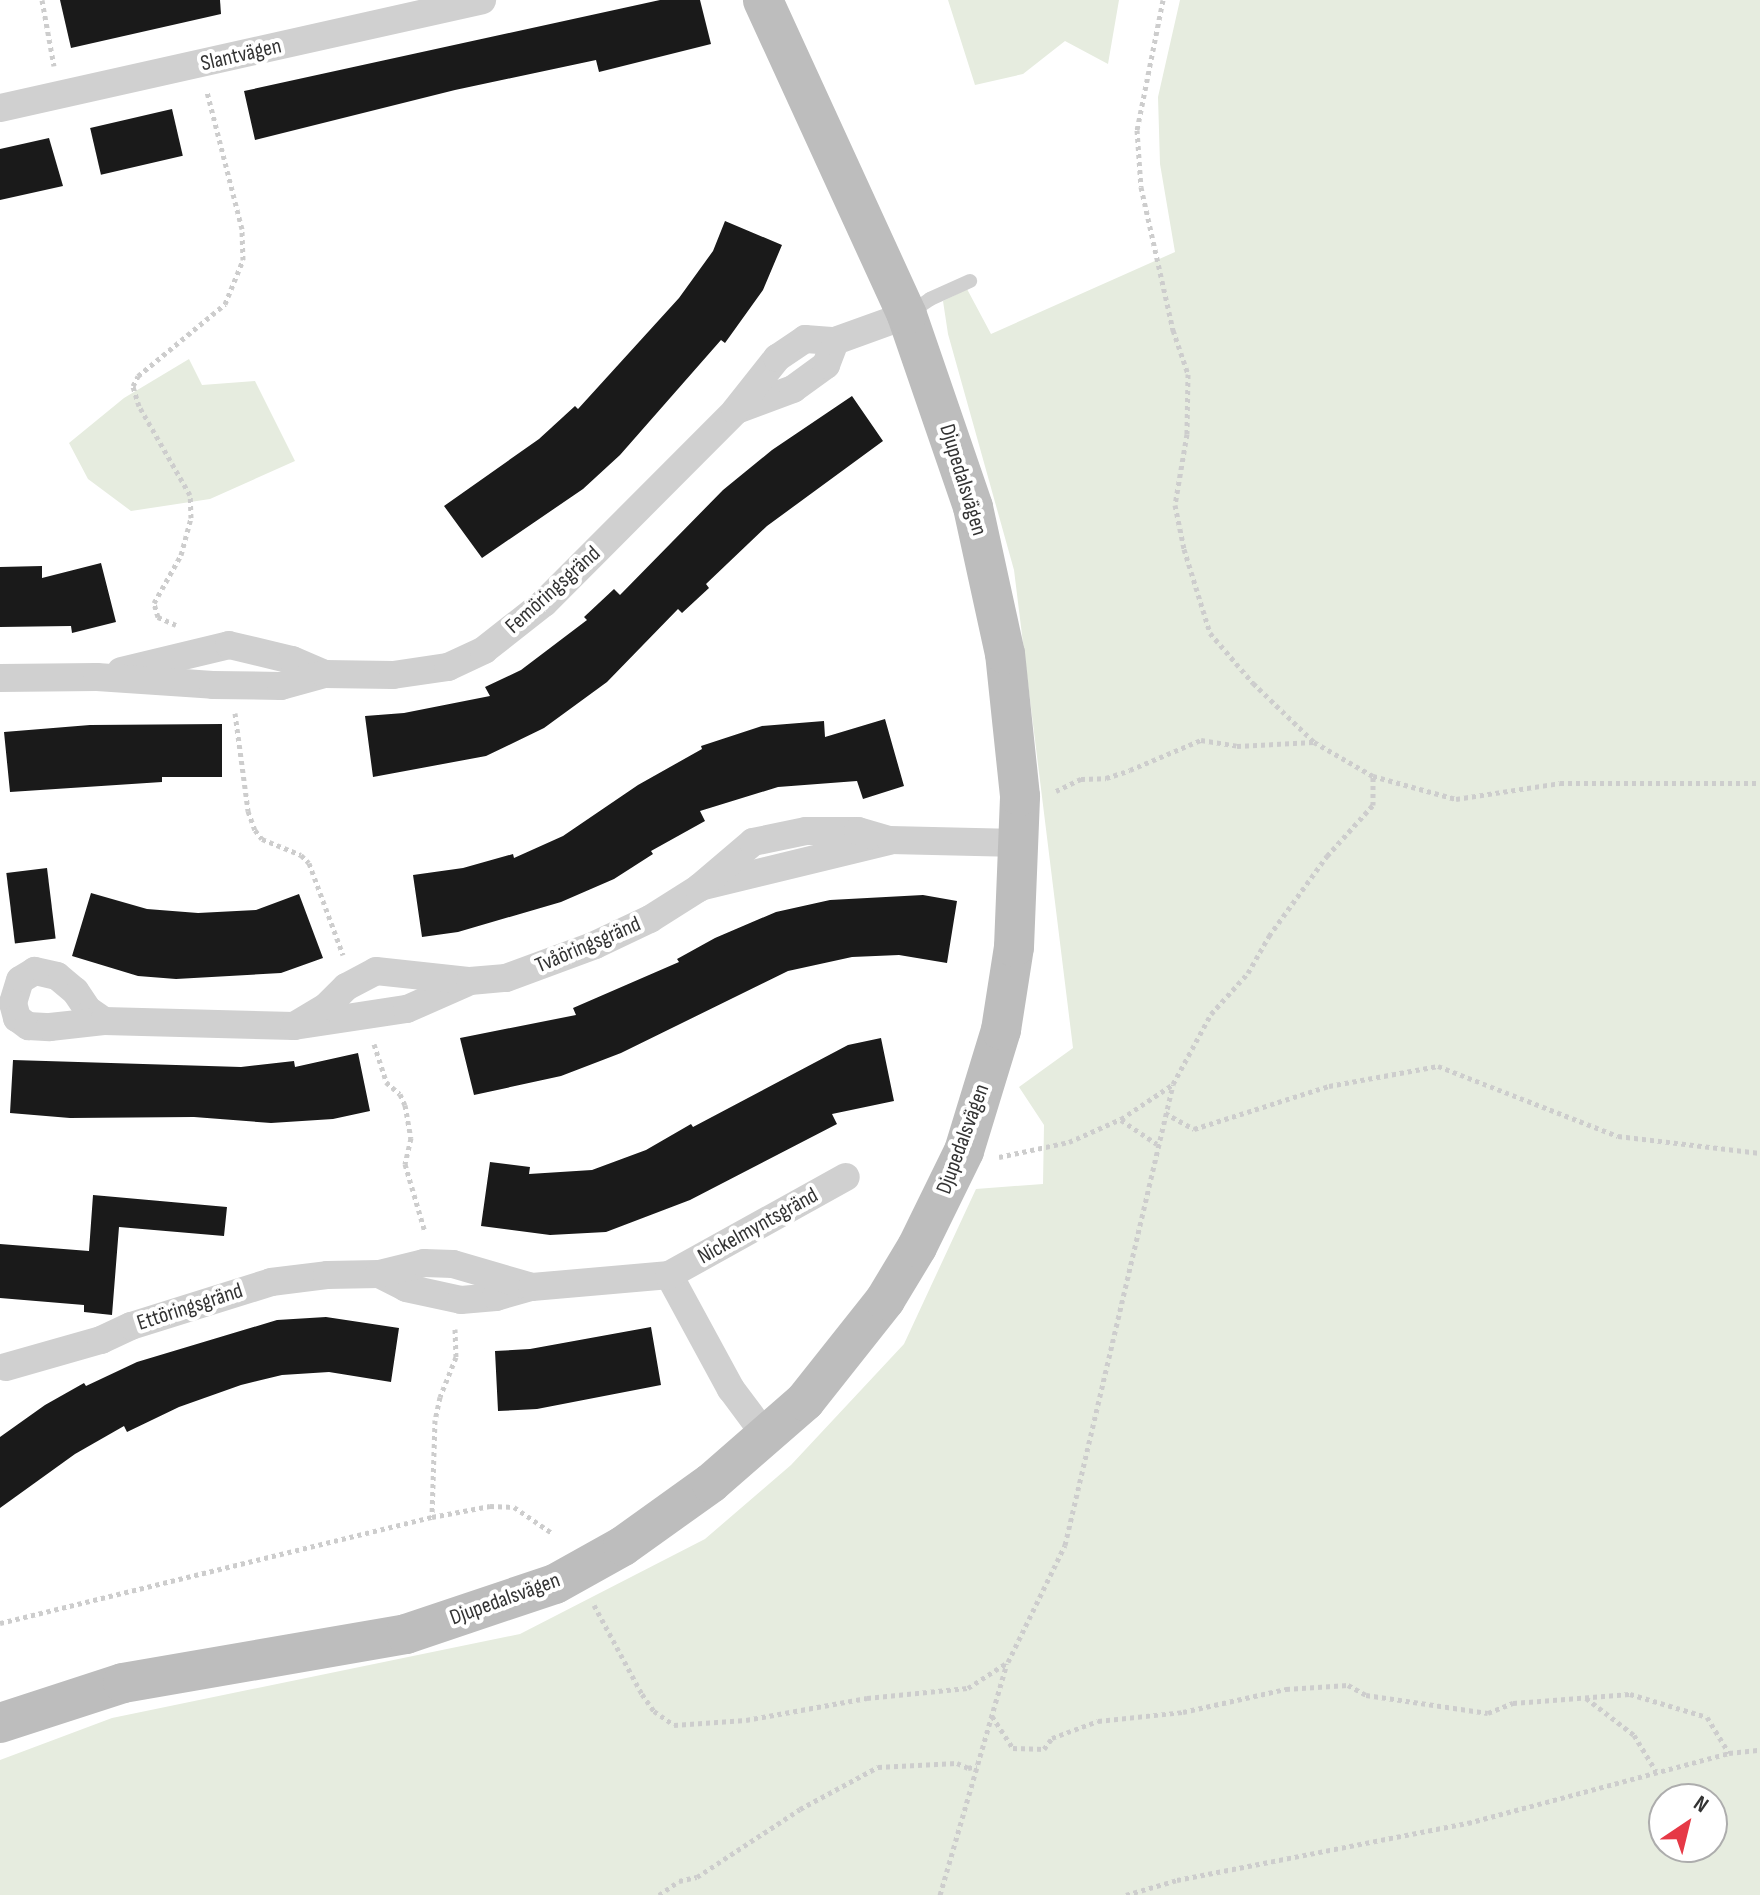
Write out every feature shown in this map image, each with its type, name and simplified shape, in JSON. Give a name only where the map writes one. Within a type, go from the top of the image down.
[{"type":"street","name":"Slantvägen","points":[[0,108],[60,98],[482,0]]},
{"type":"street","name":"Djupedalsvägen","points":[[0,1723],[123,1683],[406,1634],[555,1584],[623,1546],[711,1483],[805,1401],[885,1300],[917,1247],[964,1151],[1001,1030],[1014,947],[1020,796],[1005,654],[988,567],[952,436],[907,315],[763,0]]},
{"type":"street","name":"Femöringsgränd","points":[[0,678],[97,677],[281,686],[325,674],[393,675],[448,667],[484,650],[544,603],[735,411],[793,389],[826,365],[835,341],[907,315]]},
{"type":"street","name":"Femöringsgränd","points":[[97,677],[229,645],[292,660],[325,674]]},
{"type":"street","name":"Tvåöringsgränd","points":[[294,1026],[327,1006],[346,987],[376,971],[470,981],[506,978],[595,945],[650,919],[699,888],[890,840],[1020,843]]},
{"type":"street","points":[[28,1026],[17,1018],[13,1003],[20,980],[35,971],[57,976],[75,991],[88,1010],[104,1021]]},
{"type":"street","name":"Tvåöringsgränd","points":[[0,1024],[28,1026],[104,1021],[294,1026],[407,1009],[470,981]]},
{"type":"street","name":"Nickelmyntsgränd","points":[[669,1275],[846,1177]]},
{"type":"street","name":"Ettöringsgränd","points":[[6,1367],[101,1340],[131,1326],[271,1282],[327,1275],[379,1274],[453,1264],[532,1287]]},
{"type":"street","name":"Ettöringsgränd","points":[[379,1274],[406,1288],[447,1298],[496,1297],[532,1287],[669,1275]]},
{"type":"street","points":[[669,1275],[731,1389],[766,1436]]},
{"type":"lane","points":[[907,315],[930,299],[970,281]]},
{"type":"path","points":[[42,0],[60,98]]},
{"type":"path","points":[[1163,0],[1137,130],[1141,187],[1173,330],[1188,374],[1187,434],[1175,505],[1184,549],[1210,633],[1253,683],[1314,742],[1373,776],[1456,799],[1560,783],[1760,783]]},
{"type":"path","points":[[200,64],[242,229],[243,260],[225,304],[138,376],[133,386],[139,406],[190,495],[191,518],[181,555],[154,603],[158,617],[178,626],[195,622],[215,648]]},
{"type":"path","points":[[231,685],[248,811],[255,830],[262,839],[301,855],[309,863],[354,984]]},
{"type":"path","points":[[1020,796],[1057,790],[1081,779],[1106,778],[1201,740],[1237,746],[1314,742]]},
{"type":"path","points":[[940,1895],[1008,1662],[1065,1545],[1173,1084],[1211,1014],[1248,973],[1275,926],[1327,856],[1373,805],[1373,776]]},
{"type":"path","points":[[366,1016],[386,1082],[400,1094],[405,1105],[411,1138],[405,1164],[436,1264]]},
{"type":"path","points":[[1165,1113],[1194,1129],[1329,1086],[1438,1066],[1618,1136],[1760,1153]]},
{"type":"path","points":[[964,1151],[994,1157],[1069,1142],[1121,1119],[1173,1084]]},
{"type":"path","points":[[1121,1119],[1157,1144]]},
{"type":"path","points":[[432,1517],[435,1420],[440,1397],[456,1357],[453,1317],[447,1298]]},
{"type":"path","points":[[0,1623],[432,1517],[490,1506],[514,1507],[552,1533]]},
{"type":"path","points":[[586,1595],[602,1616],[642,1694],[654,1711],[674,1725],[746,1720],[867,1698],[968,1688],[1008,1662]]},
{"type":"path","points":[[992,1716],[1013,1748],[1044,1749],[1052,1738],[1098,1721],[1183,1712],[1286,1689],[1348,1685],[1366,1695],[1488,1713],[1513,1703],[1630,1694],[1707,1717],[1729,1753]]},
{"type":"path","points":[[1585,1697],[1634,1735],[1656,1771]]},
{"type":"path","points":[[1126,1895],[1177,1880],[1468,1823],[1656,1771],[1729,1753],[1760,1750]]},
{"type":"path","points":[[659,1895],[679,1881],[697,1877],[800,1809],[878,1767],[957,1763],[968,1768],[977,1766]]},
{"type":"shaded area","points":[[948,0],[1119,0],[1108,64],[1065,41],[1023,74],[975,85]]},
{"type":"shaded area","points":[[1180,0],[1760,0],[1760,1895],[0,1895],[0,1760],[112,1718],[520,1634],[705,1539],[791,1465],[904,1344],[976,1189],[1043,1184],[1044,1125],[1019,1087],[1073,1048],[1014,570],[948,334],[943,301],[967,289],[991,334],[1175,252],[1160,164],[1158,97]]},
{"type":"shaded area","points":[[189,359],[202,385],[255,381],[295,461],[210,499],[131,511],[88,479],[69,443],[124,398]]},
{"type":"building","points":[[60,0],[220,0],[221,14],[71,48]]},
{"type":"building","points":[[660,0],[700,0],[711,44],[599,72],[596,60],[455,90],[255,140],[244,91]]},
{"type":"building","points":[[172,109],[183,156],[101,175],[90,128]]},
{"type":"building","points":[[49,138],[63,186],[0,200],[0,149]]},
{"type":"building","points":[[725,221],[782,245],[763,290],[725,343],[721,340],[620,455],[583,489],[482,558],[444,506],[539,439],[575,406],[578,409],[679,298],[713,251]]},
{"type":"building","points":[[852,396],[883,441],[767,526],[706,584],[709,588],[682,613],[678,609],[607,682],[544,728],[486,756],[373,777],[365,716],[404,713],[490,696],[485,687],[521,670],[587,620],[584,617],[614,589],[620,595],[723,490],[772,450]]},
{"type":"building","points":[[101,563],[116,622],[72,633],[71,626],[0,627],[0,567],[42,566],[42,578]]},
{"type":"building","points":[[885,719],[904,786],[863,799],[857,781],[778,787],[700,811],[705,821],[651,851],[653,854],[614,879],[561,902],[458,932],[422,937],[413,875],[463,868],[513,854],[514,858],[563,836],[638,785],[702,749],[701,746],[762,726],[824,721],[825,737]]},
{"type":"building","points":[[222,724],[222,777],[162,777],[162,782],[10,792],[4,732],[90,725]]},
{"type":"building","points":[[47,868],[56,938],[15,943],[6,873]]},
{"type":"building","points":[[91,893],[147,909],[198,913],[256,910],[299,894],[323,958],[281,973],[176,979],[138,976],[72,956]]},
{"type":"building","points":[[923,895],[957,901],[947,963],[899,955],[852,957],[788,971],[621,1053],[561,1076],[474,1095],[460,1038],[576,1015],[573,1008],[679,962],[677,959],[715,938],[776,912],[830,900]]},
{"type":"building","points":[[881,1038],[894,1101],[832,1114],[837,1124],[690,1200],[606,1232],[550,1235],[481,1226],[490,1162],[530,1167],[529,1174],[592,1170],[646,1150],[848,1045]]},
{"type":"building","points":[[358,1053],[370,1111],[333,1119],[271,1123],[194,1117],[70,1118],[10,1113],[13,1060],[241,1067],[294,1061],[295,1067]]},
{"type":"building","points":[[93,1195],[227,1207],[224,1236],[119,1227],[112,1315],[84,1312],[84,1305],[0,1298],[0,1244],[89,1251]]},
{"type":"building","points":[[326,1317],[399,1328],[391,1382],[329,1372],[282,1375],[241,1385],[179,1407],[127,1432],[124,1426],[75,1454],[0,1508],[0,1437],[45,1405],[84,1383],[86,1386],[137,1362],[277,1320]]},
{"type":"building","points":[[651,1327],[661,1385],[537,1409],[498,1411],[495,1351],[530,1349]]}]
